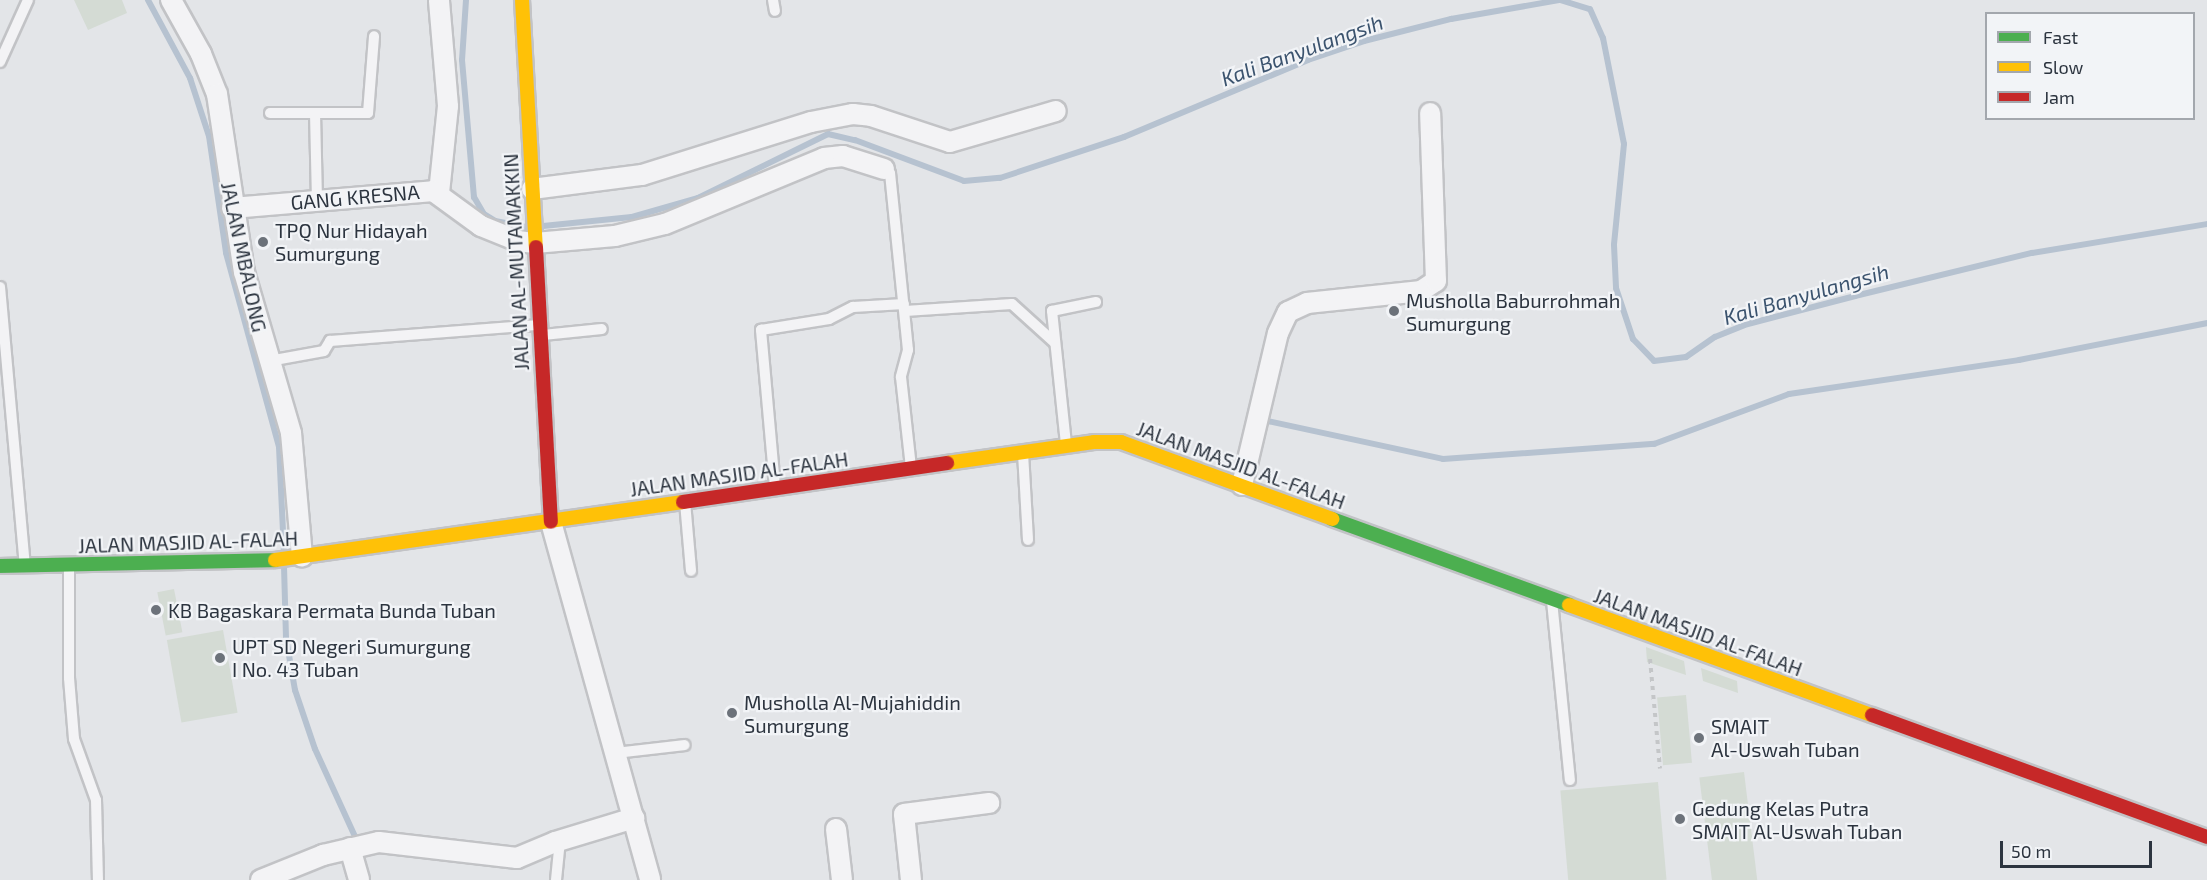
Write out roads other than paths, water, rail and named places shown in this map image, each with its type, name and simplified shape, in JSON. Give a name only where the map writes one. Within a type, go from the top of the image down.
[{"type":"street","name":"JALAN MBALONG","points":[[171,0],[216,87],[232,208],[247,288],[291,433],[298,558]]},
{"type":"street","points":[[439,0],[448,113],[439,194]]},
{"type":"street","name":"JALAN AL-MUTAMAKKIN","points":[[522,0],[551,522]]},
{"type":"street","points":[[532,192],[642,176],[811,122],[853,114],[871,116],[950,142],[1056,111]]},
{"type":"street","points":[[1242,485],[1278,333],[1288,312],[1307,303],[1421,291],[1436,281],[1430,113]]},
{"type":"street","name":"GANG KRESNA","points":[[232,208],[424,191],[439,194],[484,228],[518,241],[535,242],[615,236],[664,224],[824,158],[843,156],[884,169]]},
{"type":"street","name":"JALAN MASJID AL-FALAH","points":[[0,566],[272,561],[1023,452],[1122,442],[2207,837]]},
{"type":"street","points":[[551,522],[650,880]]},
{"type":"street","points":[[911,880],[904,814],[989,803]]},
{"type":"street","points":[[261,880],[357,846],[396,842],[506,859],[530,855],[560,840],[634,818]]},
{"type":"street","points":[[836,829],[842,880]]},
{"type":"street","points":[[357,846],[359,880]]},
{"type":"lane","points":[[0,62],[28,0]]},
{"type":"lane","points":[[270,113],[369,111],[374,36]]},
{"type":"lane","points":[[315,113],[317,200]]},
{"type":"lane","points":[[884,169],[890,173],[904,307],[908,353],[901,377],[911,468]]},
{"type":"lane","points":[[0,287],[25,566]]},
{"type":"lane","points":[[1067,446],[1054,342],[1053,309],[1096,302]]},
{"type":"lane","points":[[775,489],[761,330],[826,320],[853,307],[1012,304],[1054,342]]},
{"type":"lane","points":[[269,361],[324,351],[330,341],[602,328]]},
{"type":"lane","points":[[1023,452],[1028,540]]},
{"type":"lane","points":[[685,502],[691,571]]},
{"type":"lane","points":[[69,566],[69,678],[74,739],[96,800],[98,880]]},
{"type":"lane","points":[[1552,600],[1570,780]]},
{"type":"lane","points":[[616,753],[685,745]]},
{"type":"lane","points":[[556,880],[560,840]]},
{"type":"waterway","points":[[148,0],[190,78],[209,136],[226,253],[279,447],[284,553]]},
{"type":"waterway","name":"Kali Banyulangsih","points":[[466,0],[462,60],[474,197],[484,214],[495,221],[527,227]]},
{"type":"waterway","name":"Kali Banyulangsih","points":[[543,226],[632,217],[698,198],[828,134],[855,140],[964,181],[1000,178],[1124,137],[1308,60],[1364,41],[1451,19],[1560,0],[1590,9],[1603,38],[1624,144],[1614,245],[1616,288],[1633,339],[1654,361],[1686,357],[1715,337],[1744,325],[1855,296],[2032,253],[2207,224]]},
{"type":"waterway","points":[[1263,420],[1443,459],[1654,444],[1789,394],[2019,360],[2207,323]]},
{"type":"waterway","points":[[284,566],[286,638],[295,690],[315,749],[359,845]]},
{"type":"place","name":"TPQ Nur Hidayah Sumurgung","points":[[263,242]]},
{"type":"place","name":"Musholla Baburrohmah Sumurgung","points":[[1394,311]]},
{"type":"place","name":"KB Bagaskara Permata Bunda Tuban","points":[[156,610]]},
{"type":"place","name":"UPT SD Negeri Sumurgung I No. 43 Tuban","points":[[220,658]]},
{"type":"place","name":"Musholla Al-Mujahiddin Sumurgung","points":[[732,713]]},
{"type":"place","name":"SMAIT Al-Uswah Tuban","points":[[1699,738]]},
{"type":"place","name":"Gedung Kelas Putra SMAIT Al-Uswah Tuban","points":[[1680,819]]}]
